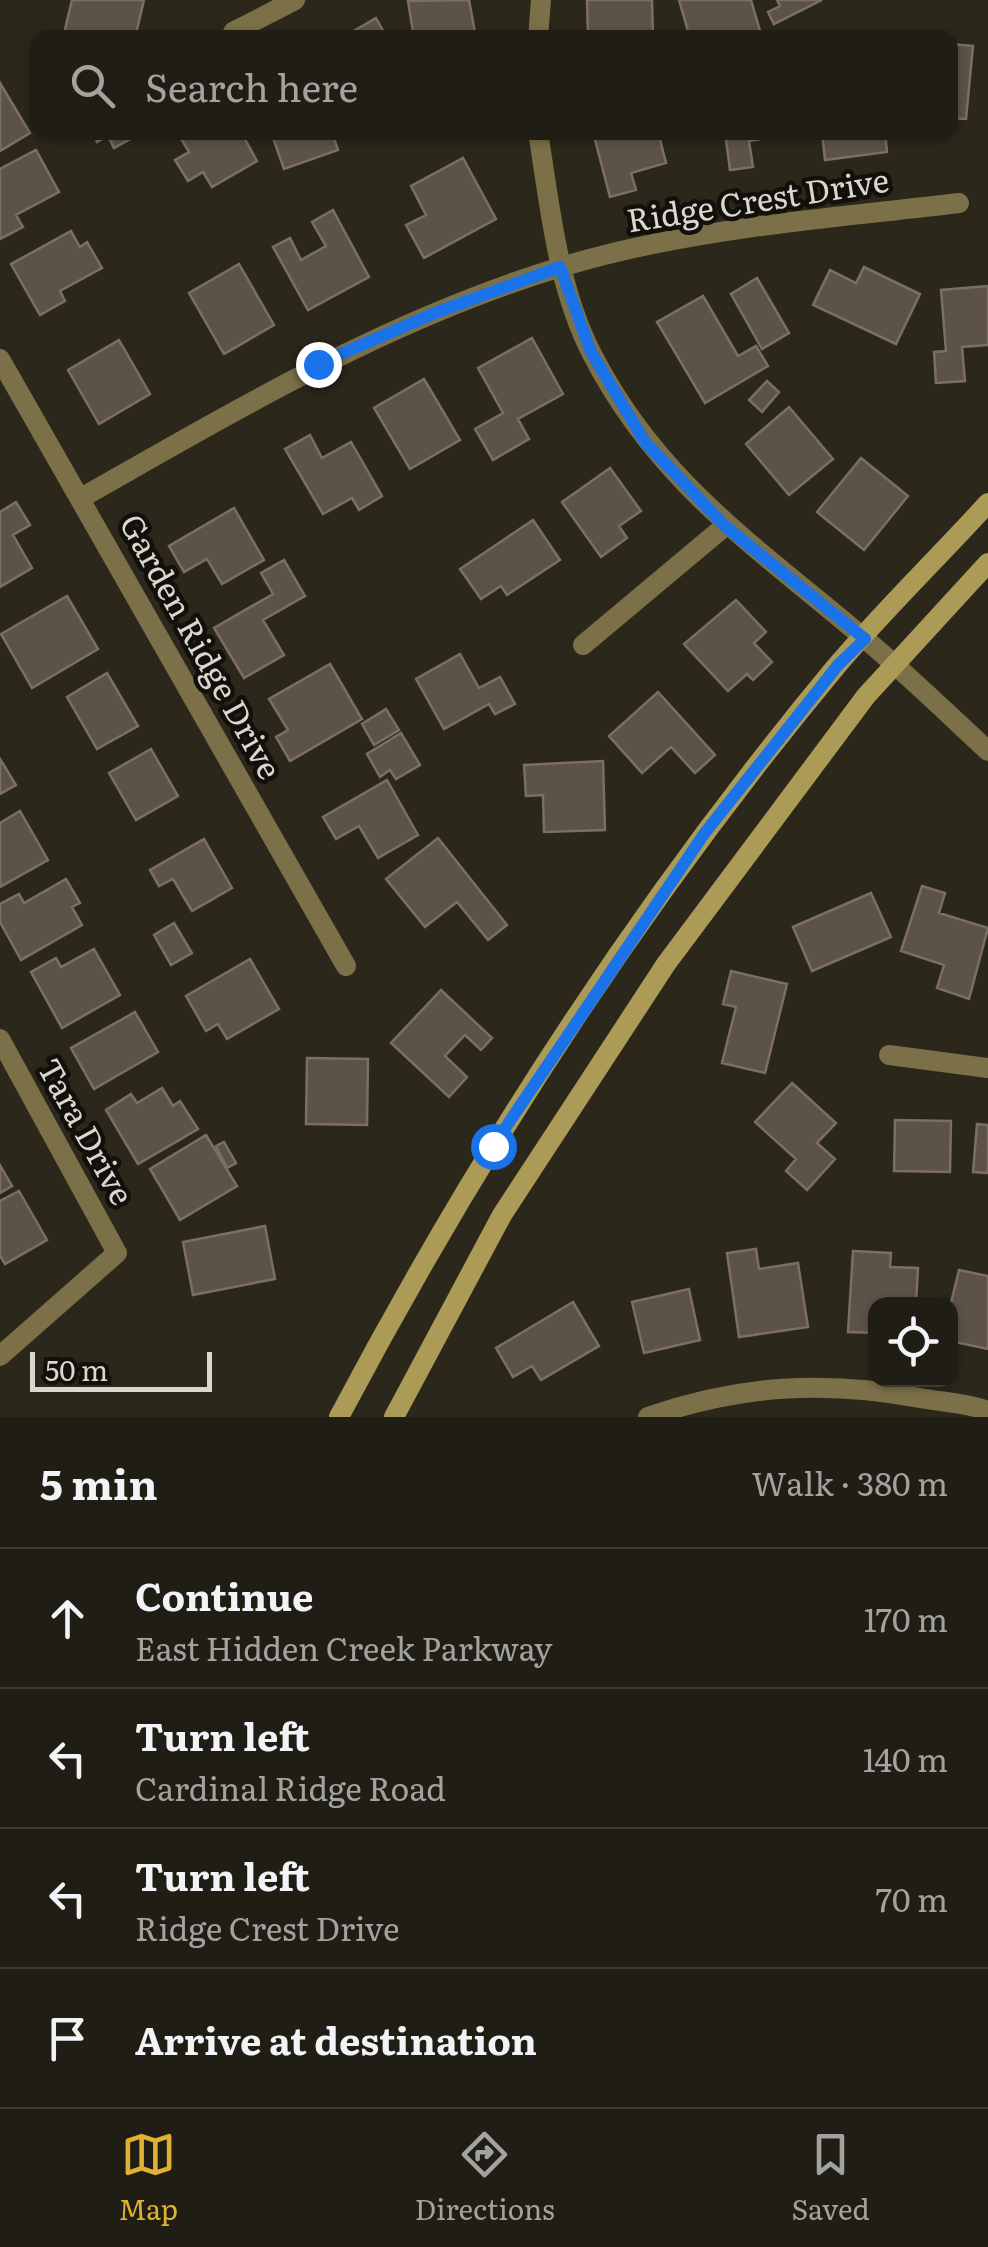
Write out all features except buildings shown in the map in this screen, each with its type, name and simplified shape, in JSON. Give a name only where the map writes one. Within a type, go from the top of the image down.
[{"type":"main road","points":[[339,1417],[515,1113],[704,834],[838,665],[988,503]]},
{"type":"main road","points":[[394,1417],[502,1215],[666,964],[894,664],[988,563]]},
{"type":"street","points":[[237,30],[295,0]]},
{"type":"street","points":[[539,30],[541,0]]},
{"type":"street","points":[[539,140],[560,267],[591,352],[645,442],[725,526],[865,639],[988,751]]},
{"type":"street","name":"Ridge Crest Drive","points":[[82,498],[318,364],[437,312],[560,267],[686,236],[959,203]]},
{"type":"street","name":"Garden Ridge Drive","points":[[0,359],[346,966]]},
{"type":"street","points":[[583,645],[725,526]]},
{"type":"street","name":"Tara Drive","points":[[0,1039],[117,1253],[0,1356]]},
{"type":"street","points":[[889,1055],[988,1068]]},
{"type":"street","points":[[648,1417],[735,1392],[814,1385],[873,1389],[988,1411]]},
{"type":"route","points":[[318,364],[437,312],[560,267],[591,352],[645,442],[725,526],[865,639],[838,665],[704,834],[493,1146]]}]
